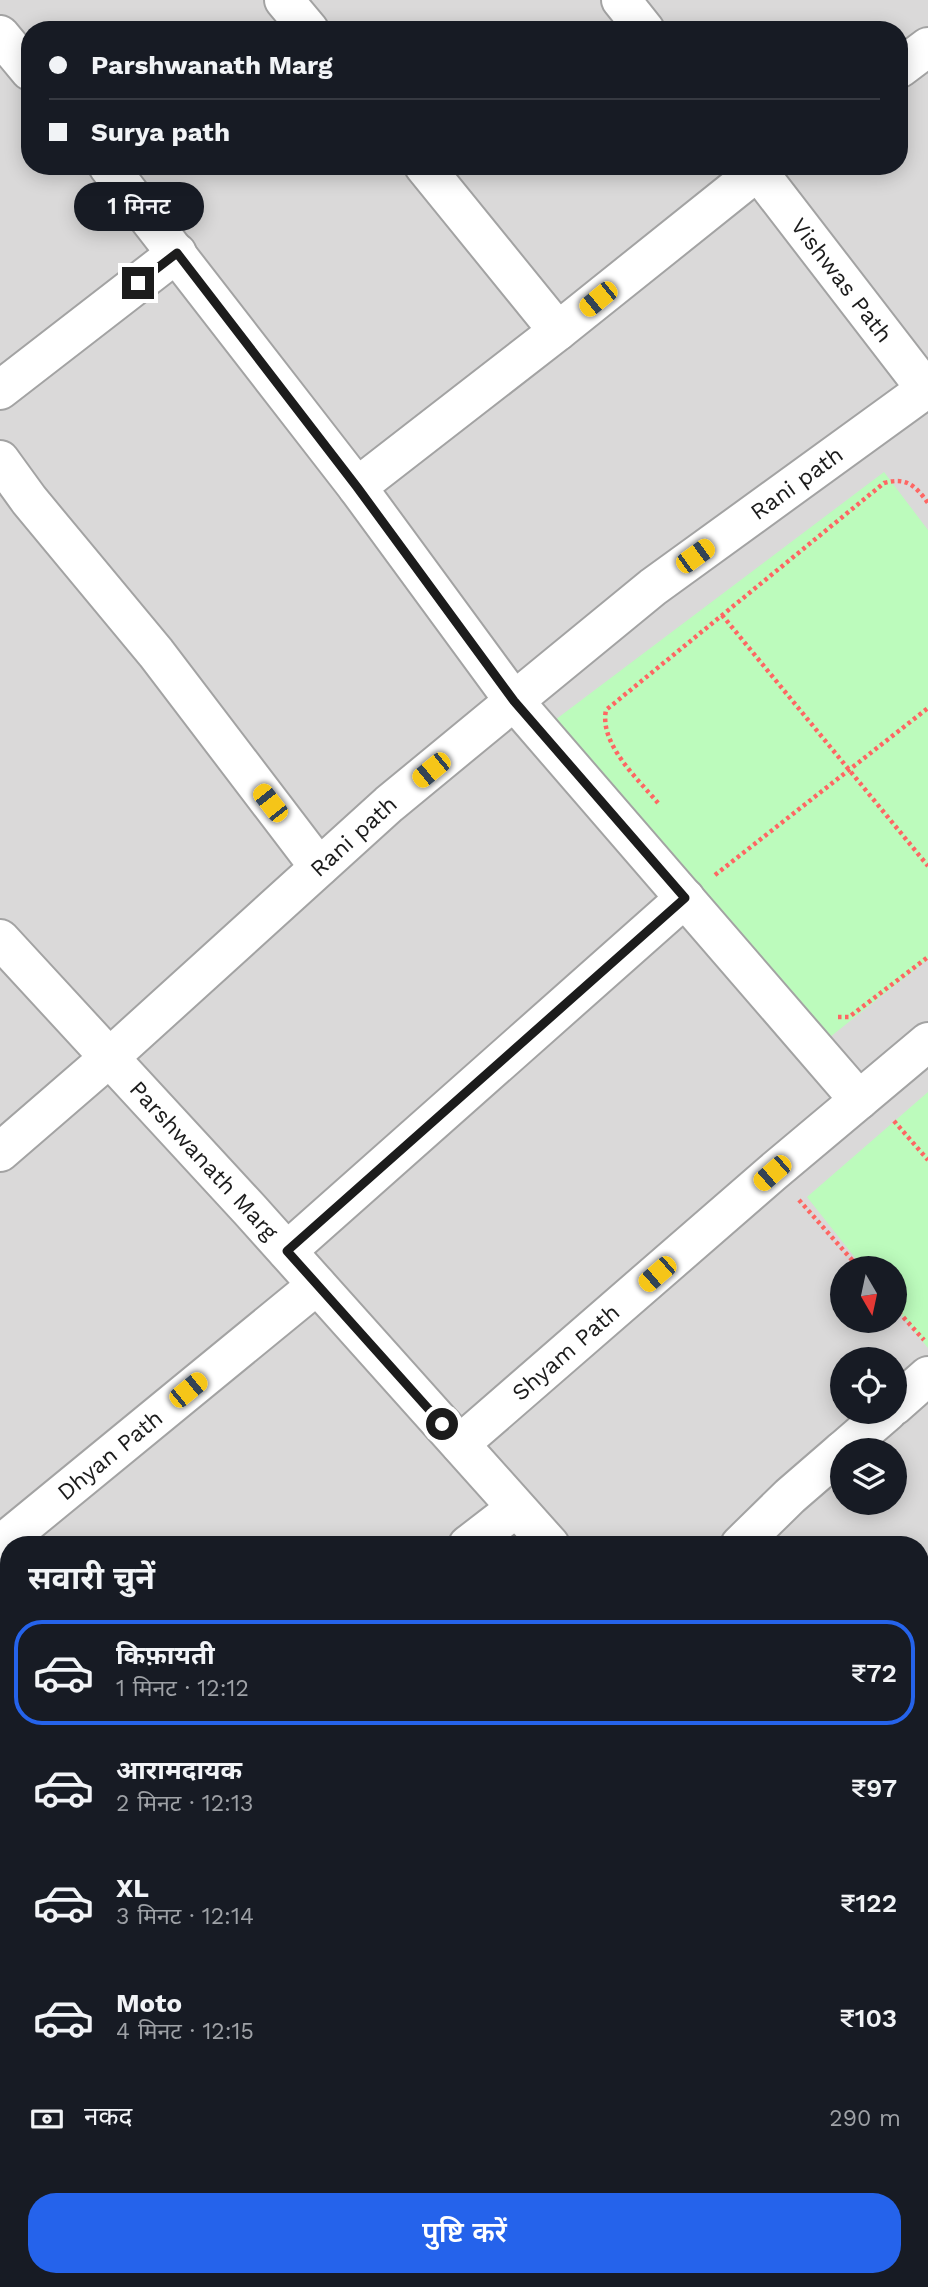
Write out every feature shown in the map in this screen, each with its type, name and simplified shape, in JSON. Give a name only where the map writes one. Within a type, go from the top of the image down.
[{"type":"street","points":[[284,0],[302,21]]},
{"type":"street","points":[[621,0],[638,21]]},
{"type":"street","points":[[0,35],[21,60]]},
{"type":"street","points":[[908,62],[928,47]]},
{"type":"street","points":[[115,175],[357,487],[514,701],[859,1100]]},
{"type":"street","points":[[431,175],[558,331]]},
{"type":"street","points":[[357,487],[558,331],[750,175]]},
{"type":"street","name":"Vishwas Path","points":[[764,175],[927,390]]},
{"type":"street","points":[[0,390],[177,253]]},
{"type":"street","name":"Rani path","points":[[0,1152],[110,1057],[389,804],[514,701],[653,587],[927,390]]},
{"type":"street","points":[[0,460],[29,500],[156,653],[319,867]]},
{"type":"street","points":[[287,1251],[685,898]]},
{"type":"street","name":"Parshwanath Marg","points":[[0,939],[317,1284],[542,1536]]},
{"type":"street","name":"Shyam Path","points":[[460,1444],[928,1042]]},
{"type":"street","name":"Dhyan Path","points":[[11,1536],[317,1284]]},
{"type":"street","points":[[907,1395],[928,1376]]},
{"type":"street","points":[[857,1438],[873,1424]]},
{"type":"street","points":[[749,1536],[830,1461]]},
{"type":"street","points":[[480,1536],[516,1508]]},
{"type":"path","points":[[663,810],[611,745],[604,719],[606,710],[884,483],[902,480],[914,485],[928,503]]},
{"type":"path","points":[[722,615],[928,866]]},
{"type":"path","points":[[707,864],[715,875],[928,708]]},
{"type":"path","points":[[836,1017],[849,1017],[928,957]]},
{"type":"path","points":[[901,1112],[892,1119],[928,1160]]},
{"type":"path","points":[[794,1195],[848,1256]]},
{"type":"path","points":[[907,1322],[928,1345]]},
{"type":"shaded area","points":[[0,0],[928,0],[928,1536],[0,1536]]},
{"type":"green space","points":[[884,472],[928,530],[928,959],[825,1041],[551,723]]},
{"type":"green space","points":[[928,1092],[928,1348],[907,1322],[907,1256],[854,1256],[807,1197]]},
{"type":"route","points":[[138,283],[177,253],[357,487],[514,701],[685,898],[287,1251],[442,1424]]}]
